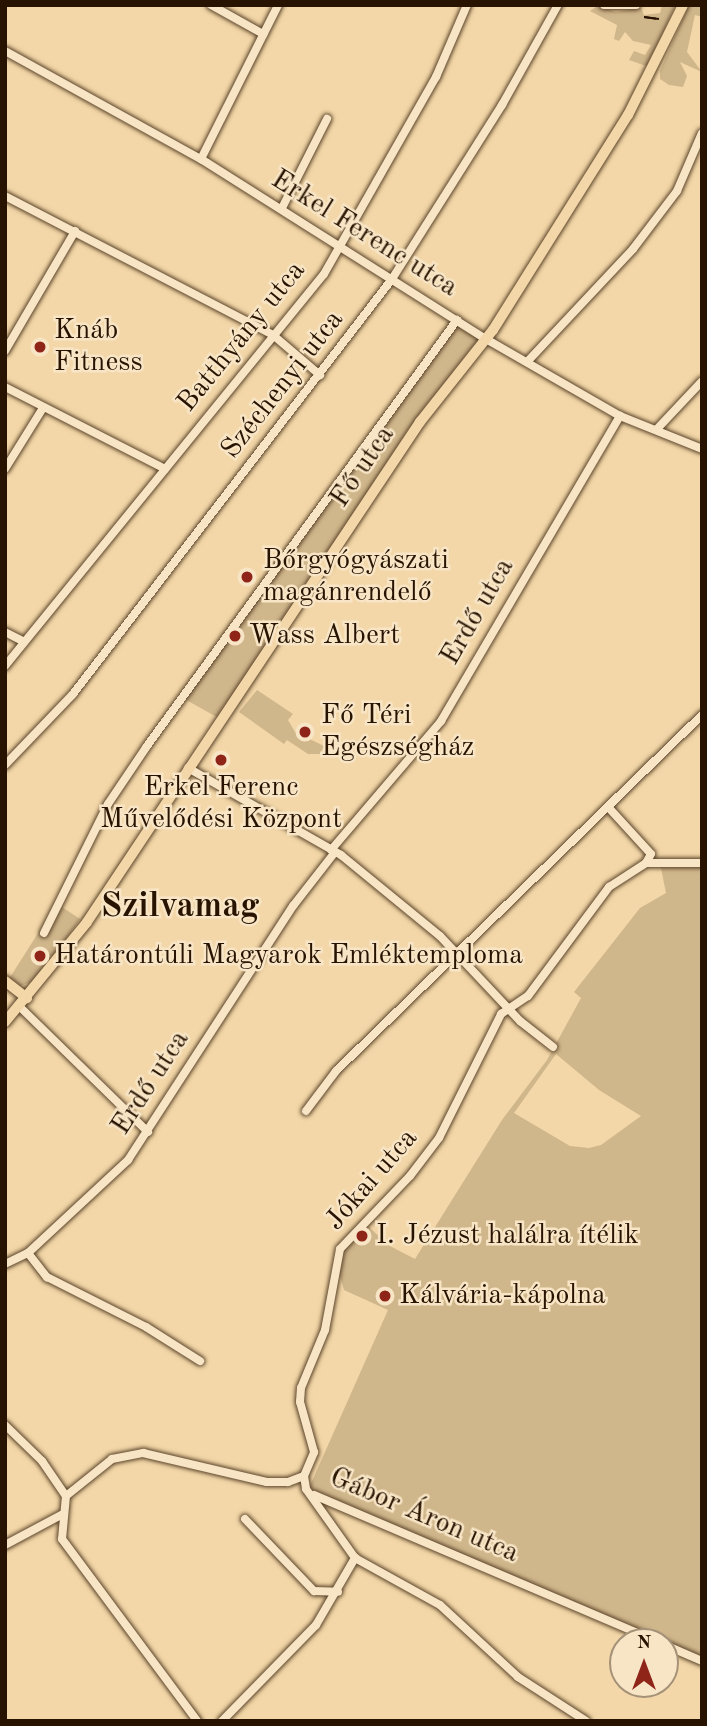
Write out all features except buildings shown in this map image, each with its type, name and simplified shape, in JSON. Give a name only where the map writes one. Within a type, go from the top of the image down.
[{"type":"main road","name":"Fő utca","points":[[5,1022],[87,922],[420,422],[486,339],[581,194],[673,31],[683,5]]},
{"type":"main road","points":[[5,981],[23,1003]]},
{"type":"street","points":[[211,5],[263,34]]},
{"type":"street","points":[[201,159],[278,5]]},
{"type":"street","name":"Batthyány utca","points":[[5,666],[324,274],[436,77],[467,5]]},
{"type":"street","name":"Széchenyi utca","points":[[5,765],[73,694],[392,279],[502,105],[558,5]]},
{"type":"street","points":[[604,5],[636,5]]},
{"type":"street","name":"Erkel Ferenc utca","points":[[5,51],[201,159],[486,339],[620,416],[702,449]]},
{"type":"street","points":[[282,208],[327,119]]},
{"type":"street","points":[[527,362],[633,249],[677,191],[702,133]]},
{"type":"street","points":[[5,196],[273,335],[320,375]]},
{"type":"street","points":[[5,351],[75,231]]},
{"type":"street","name":"Fő utca","points":[[44,933],[108,804],[147,746],[457,320]]},
{"type":"street","points":[[657,429],[702,381]]},
{"type":"street","points":[[5,387],[165,470]]},
{"type":"street","points":[[5,469],[43,408]]},
{"type":"street","name":"Erdő utca","points":[[5,1264],[28,1253],[108,1181],[148,1132],[325,862],[330,850],[441,721],[620,416]]},
{"type":"street","points":[[5,632],[23,641]]},
{"type":"street","points":[[306,1111],[336,1071],[460,955],[702,715]]},
{"type":"street","points":[[188,768],[330,850],[460,955],[509,1007],[553,1047]]},
{"type":"street","points":[[609,808],[651,854],[646,863],[702,863]]},
{"type":"street","name":"Jókai utca","points":[[304,1476],[314,1452],[300,1402],[301,1388],[325,1330],[340,1249],[410,1176],[439,1138],[501,1014],[523,1001],[608,887],[646,863]]},
{"type":"street","points":[[23,1003],[148,1132]]},
{"type":"street","points":[[28,1253],[47,1277],[146,1327],[200,1361]]},
{"type":"street","points":[[5,1425],[42,1461],[66,1496],[60,1533],[66,1546],[197,1721]]},
{"type":"street","name":"Gábor Áron utca","points":[[66,1496],[112,1459],[143,1453],[267,1482],[288,1482],[304,1476]]},
{"type":"street","name":"Gábor Áron utca","points":[[304,1476],[303,1482],[311,1494],[407,1531],[627,1628]]},
{"type":"street","points":[[311,1494],[355,1558],[440,1605],[518,1677],[586,1721]]},
{"type":"street","points":[[5,1545],[62,1514]]},
{"type":"street","points":[[245,1519],[314,1591],[338,1592]]},
{"type":"street","points":[[222,1721],[307,1636],[338,1592],[355,1558]]},
{"type":"street","points":[[679,1651],[702,1661]]},
{"type":"shaded area","points":[[662,5],[675,5],[649,67],[629,60],[634,51],[645,55],[651,45],[633,41],[625,32],[619,41],[614,39],[617,25],[590,11],[597,6],[616,12],[641,8],[644,15],[660,13]]},
{"type":"shaded area","points":[[689,5],[702,6],[702,17],[695,15],[687,52],[702,72],[680,62],[687,76],[683,87],[669,85],[660,79],[660,71]]},
{"type":"shaded area","points":[[457,320],[486,339],[420,422],[222,720],[181,697]]},
{"type":"shaded area","points":[[257,690],[293,714],[288,720],[295,732],[324,746],[320,754],[308,754],[287,740],[284,744],[239,712]]},
{"type":"shaded area","points":[[660,863],[702,863],[702,1658],[679,1648],[679,1628],[633,1628],[309,1488],[388,1310],[344,1290],[339,1272],[343,1250],[366,1224],[388,1245],[415,1259],[502,1120],[547,1060],[581,998],[574,992],[640,908],[666,893]],"holes":[[[556,1054],[599,1090],[641,1116],[601,1145],[589,1148],[570,1146],[514,1113]]]},
{"type":"shaded area","points":[[62,907],[80,919],[37,980],[20,986],[9,979],[40,930],[48,932]]},
{"type":"railway","points":[[644,17],[659,19],[651,18],[644,17]]},
{"type":"place","name":"Knáb Fitness","points":[[40,347]]},
{"type":"place","name":"Bőrgyógyászati magánrendelő","points":[[247,577]]},
{"type":"place","name":"Wass Albert","points":[[235,636]]},
{"type":"place","name":"Fő Téri Egészségház","points":[[305,732]]},
{"type":"place","name":"Erkel Ferenc Művelődési Központ","points":[[221,760]]},
{"type":"place","name":"Határontúli Magyarok Emléktemploma","points":[[40,956]]},
{"type":"place","name":"I. Jézust halálra ítélik","points":[[362,1236]]},
{"type":"place","name":"Kálvária-kápolna","points":[[385,1296]]},
{"type":"district","name":"Szilvamag","points":[[180,907]]}]
